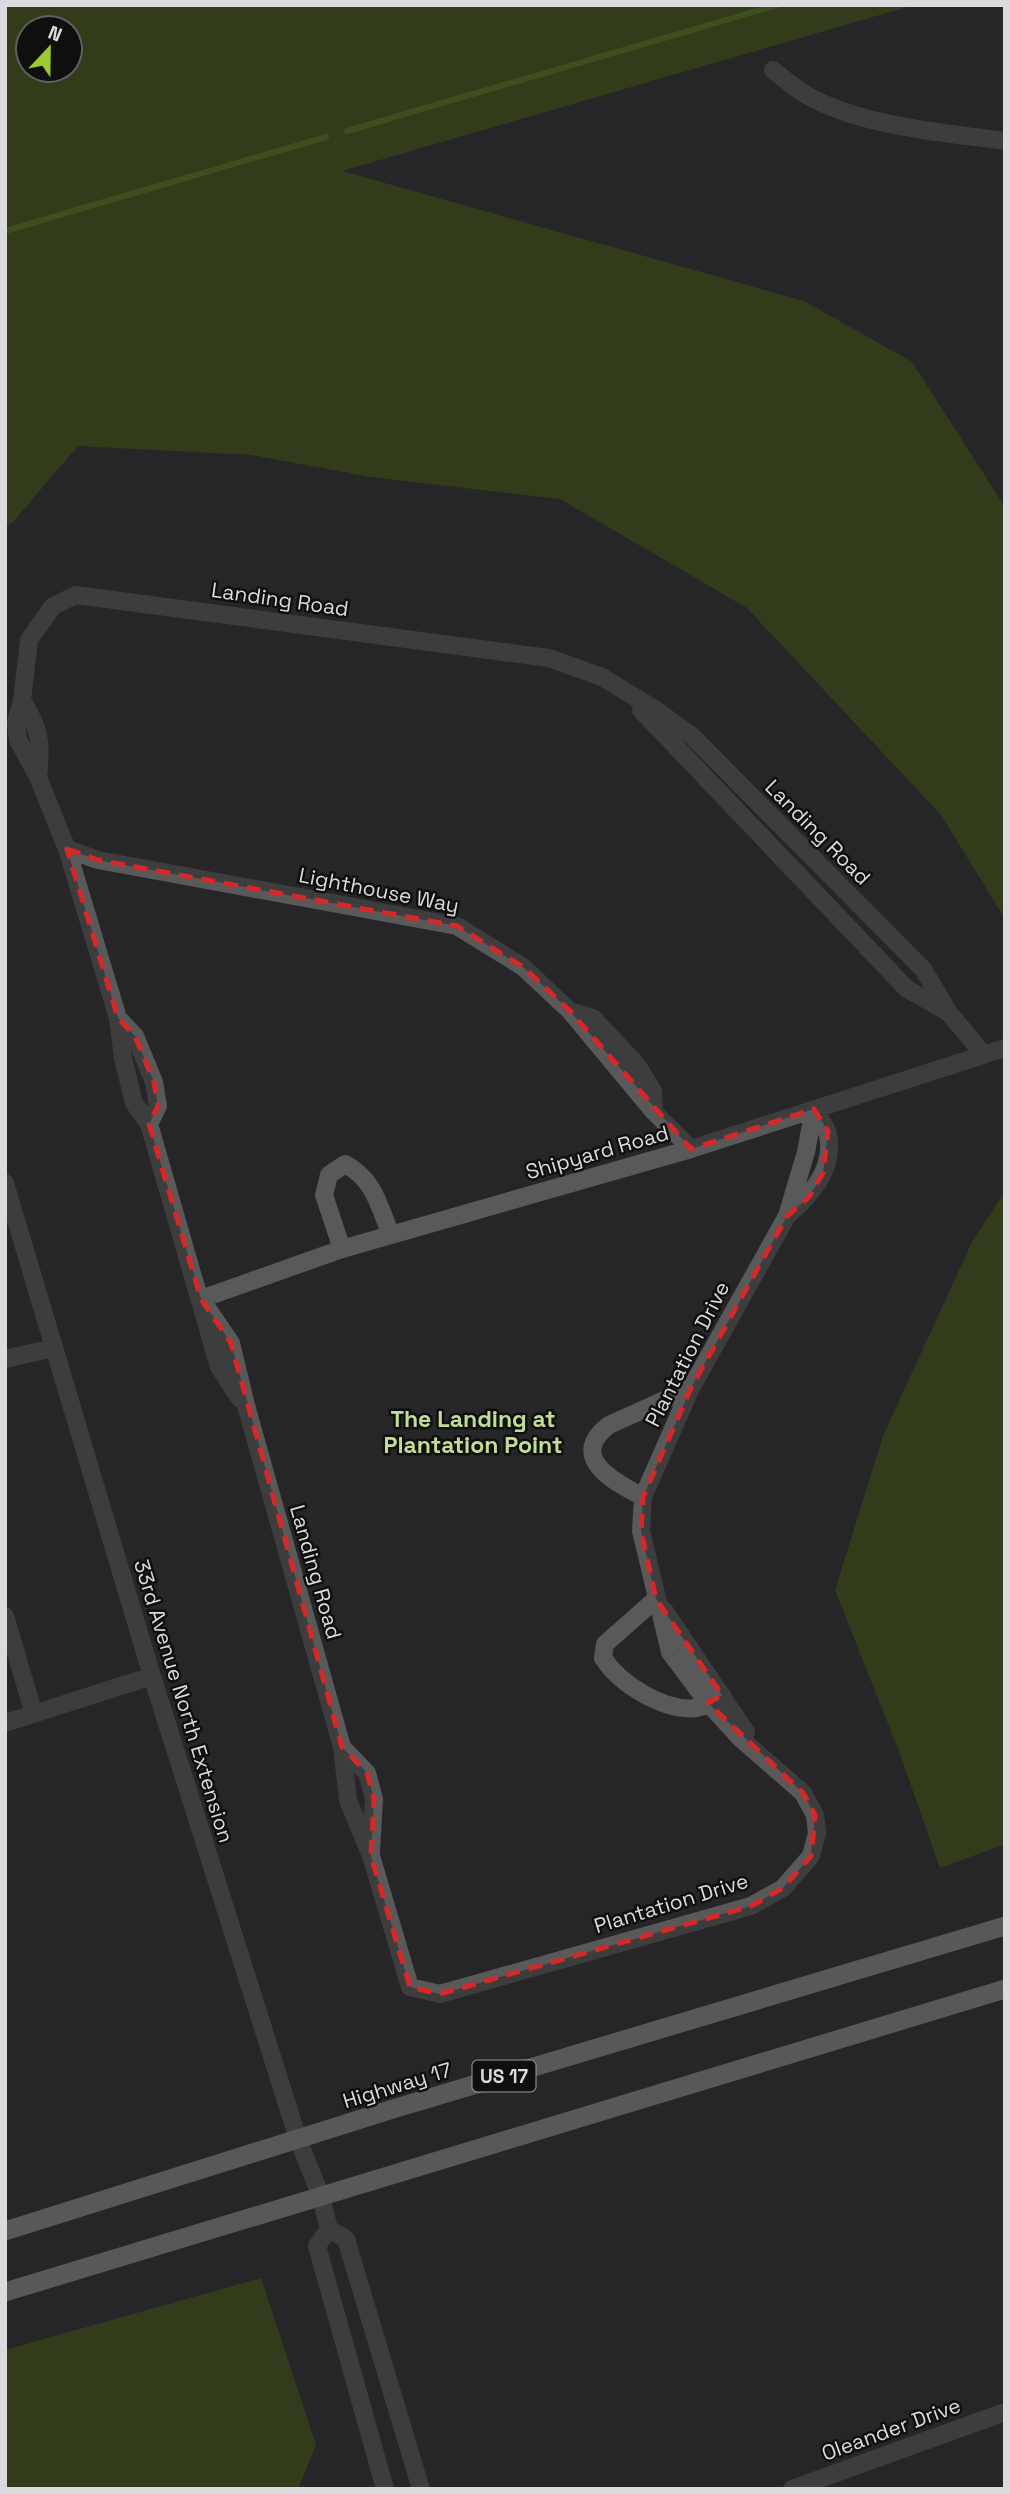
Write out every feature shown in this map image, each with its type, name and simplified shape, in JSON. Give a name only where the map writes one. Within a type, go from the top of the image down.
[{"type":"highway","name":"Highway 17","points":[[5,2231],[393,2109],[1005,1926]]},
{"type":"highway","points":[[5,2292],[1005,1989]]},
{"type":"street","points":[[772,71],[809,96],[858,116],[1005,141]]},
{"type":"street","name":"Landing Road","points":[[410,1987],[371,1856],[348,1800],[342,1747],[247,1409],[219,1367],[206,1329],[201,1299],[149,1124],[134,1104],[123,1058],[118,1018],[67,849],[38,777],[41,752],[36,722],[22,701],[29,640],[53,606],[76,595],[549,658],[602,677],[692,736],[923,969],[949,1013],[984,1055]]},
{"type":"street","name":"Landing Road","points":[[602,677],[645,713],[907,989],[949,1013]]},
{"type":"street","name":"Lighthouse Way","points":[[67,849],[98,860],[457,926],[523,967],[570,1011],[654,1112],[691,1149]]},
{"type":"street","points":[[806,883],[822,868]]},
{"type":"street","name":"Shipyard Road","points":[[201,1299],[342,1249],[691,1149],[1005,1048]]},
{"type":"street","name":"Plantation Drive","points":[[410,1987],[440,1994],[751,1906],[783,1888],[811,1856],[817,1833],[815,1815],[803,1793],[761,1756],[715,1699],[670,1652],[641,1531],[643,1497],[691,1388],[787,1216],[806,1152],[814,1109]]},
{"type":"street","points":[[342,1249],[324,1195],[329,1175],[345,1164],[360,1171],[372,1187],[391,1235]]},
{"type":"street","name":"33rd Avenue North Extension","points":[[5,1183],[152,1676],[298,2140],[321,2197],[329,2229],[346,2239],[421,2489]]},
{"type":"street","points":[[5,1359],[53,1348]]},
{"type":"street","points":[[643,1497],[619,1485],[599,1468],[593,1457],[594,1440],[609,1424],[691,1388]]},
{"type":"street","points":[[656,1600],[605,1644],[603,1658],[613,1673],[647,1696],[678,1707],[699,1708],[715,1699]]},
{"type":"street","points":[[5,1616],[34,1714]]},
{"type":"street","points":[[5,1723],[152,1676]]},
{"type":"street","name":"Landing Road","points":[[342,1747],[367,1773],[374,1799],[371,1856]]},
{"type":"street","name":"33rd Avenue North Extension","points":[[329,2229],[317,2246],[385,2489]]},
{"type":"street","name":"Oleander Drive","points":[[792,2489],[1005,2412]]},
{"type":"highlighted area","points":[[67,849],[98,860],[457,926],[523,967],[570,1011],[691,1149],[814,1109],[828,1131],[823,1173],[809,1197],[787,1216],[691,1388],[643,1497],[641,1531],[656,1599],[722,1695],[708,1703],[803,1793],[815,1815],[811,1856],[783,1888],[751,1906],[440,1994],[410,1987],[371,1856],[374,1799],[367,1773],[342,1747],[231,1343],[201,1299],[149,1124],[158,1106],[154,1082],[135,1036],[118,1018]]},
{"type":"green space","points":[[5,5],[914,5],[342,171],[804,301],[912,362],[1005,507],[1005,919],[941,815],[747,608],[560,499],[371,477],[251,455],[78,446],[13,522],[5,527]]},
{"type":"green space","points":[[1005,1191],[1005,1844],[940,1868],[900,1754],[835,1590],[883,1436],[972,1242]]},
{"type":"green space","points":[[261,2278],[316,2445],[298,2489],[5,2489],[5,2350]]},
{"type":"waterway","points":[[347,131],[777,5]]},
{"type":"waterway","points":[[5,231],[326,137]]},
{"type":"district","name":"The Landing at Plantation Point","points":[[473,1432]]}]
